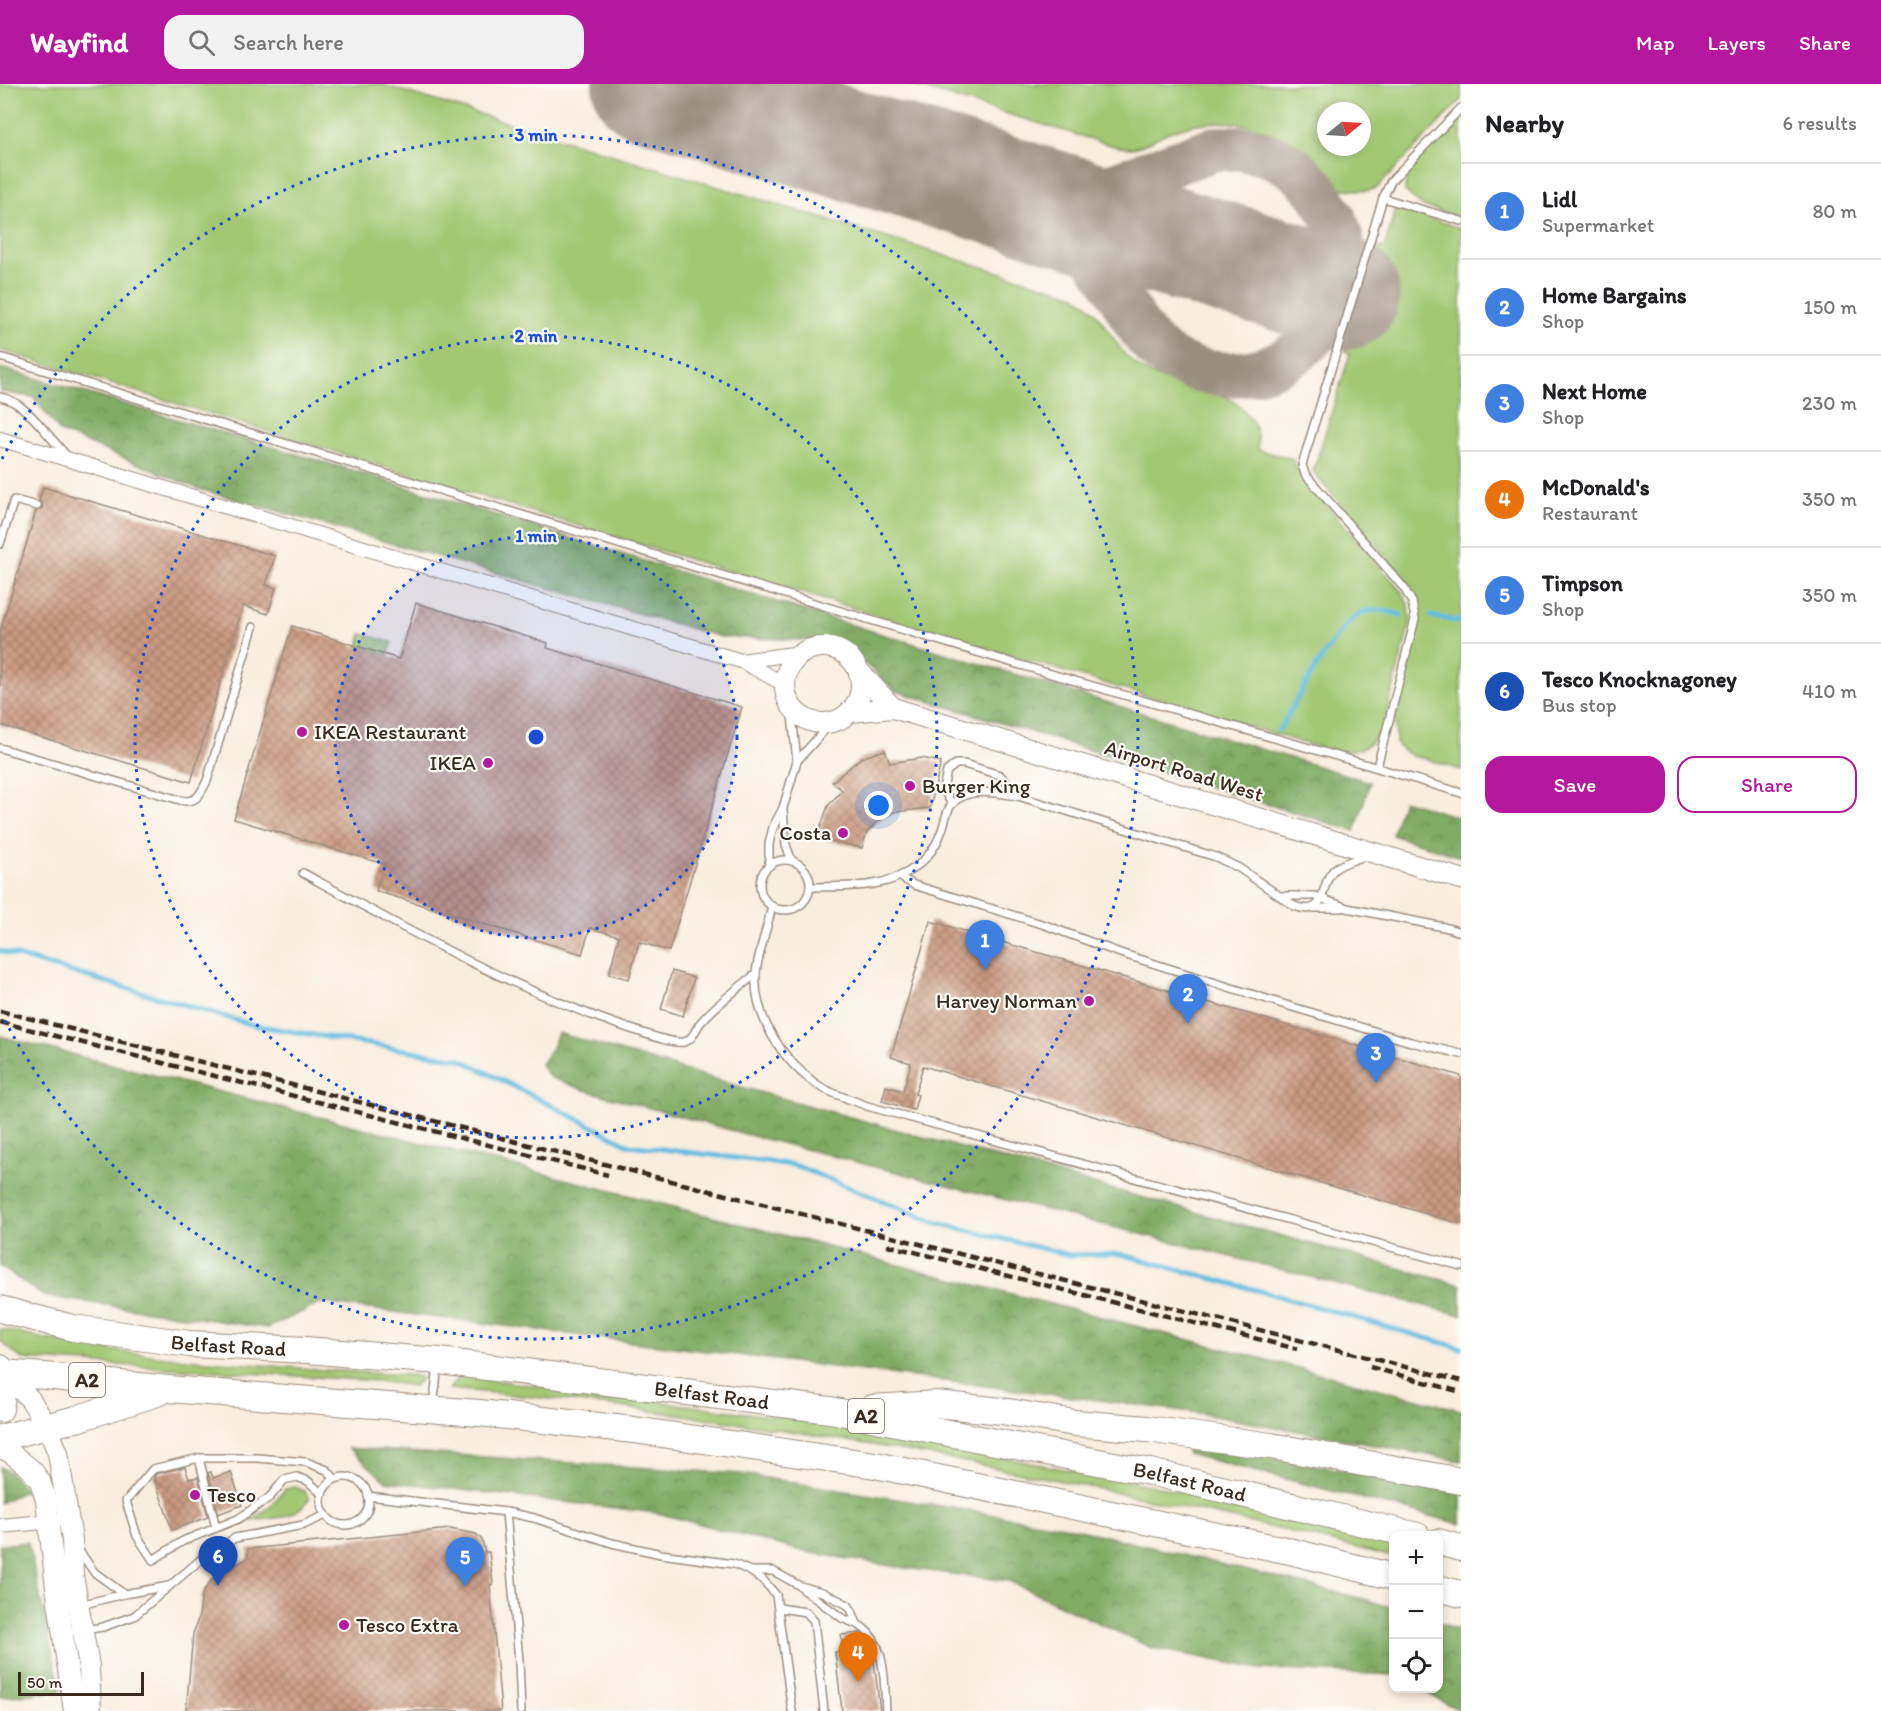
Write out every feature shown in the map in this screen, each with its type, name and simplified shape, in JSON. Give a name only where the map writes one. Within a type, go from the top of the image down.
[{"type":"highway","name":"Belfast Road","points":[[0,1309],[73,1328],[189,1344],[306,1350],[439,1361],[830,1410],[1150,1472],[1396,1531]]},
{"type":"highway","name":"A2","points":[[2,1372],[168,1389],[479,1413],[634,1430],[875,1466],[1263,1545],[1389,1576]]},
{"type":"highway","points":[[0,1409],[2,1372]]},
{"type":"highway","points":[[0,1438],[168,1389]]},
{"type":"highway","points":[[830,1410],[936,1404],[1002,1411],[1079,1423],[1147,1429],[1271,1446],[1461,1481]]},
{"type":"highway","points":[[1443,1543],[1461,1548]]},
{"type":"highway","points":[[1443,1589],[1461,1594]]},
{"type":"street","points":[[0,439],[741,661],[784,684]]},
{"type":"street","points":[[741,661],[800,653],[822,646],[834,648],[853,661],[861,682],[860,693],[849,712],[832,722],[811,721],[800,716],[791,707],[784,684],[786,672],[800,653]]},
{"type":"street","name":"Airport Road West","points":[[858,671],[893,708]]},
{"type":"street","name":"Airport Road West","points":[[849,712],[893,708],[1461,879]]},
{"type":"street","points":[[2,1372],[30,1399],[47,1426],[58,1453],[59,1520],[71,1620],[88,1666],[90,1711]]},
{"type":"street","points":[[0,1448],[10,1452],[32,1470],[40,1481],[46,1500],[72,1540],[71,1620],[74,1711]]},
{"type":"street","points":[[0,1527],[59,1520]]},
{"type":"lane","points":[[1377,767],[1415,619],[1412,602],[1404,588],[1305,474],[1302,465],[1383,198],[1391,181],[1461,108]]},
{"type":"lane","points":[[1383,198],[1461,221]]},
{"type":"lane","points":[[0,357],[988,656],[1461,793]]},
{"type":"lane","points":[[0,397],[7,398],[32,416],[73,461]]},
{"type":"lane","points":[[0,544],[14,500],[37,506]]},
{"type":"lane","points":[[0,748],[180,800],[193,801],[198,798],[207,782],[253,627]]},
{"type":"lane","points":[[770,866],[769,844],[773,827],[783,808],[797,761],[791,707]]},
{"type":"lane","points":[[797,761],[832,722]]},
{"type":"lane","points":[[952,804],[943,789],[947,771],[956,764],[1000,774],[1018,796]]},
{"type":"lane","points":[[810,886],[875,884],[900,876],[918,865],[933,850],[952,804],[969,794],[988,792],[1018,796],[1216,857],[1239,868],[1294,906],[1308,909],[1347,908]]},
{"type":"lane","points":[[783,808],[786,845],[792,861],[805,871],[810,886],[803,902],[797,907],[789,910],[772,906],[766,901],[760,887],[764,872],[776,862],[792,861]]},
{"type":"lane","points":[[1314,908],[1321,898],[1329,876],[1336,868],[1375,852]]},
{"type":"lane","points":[[303,873],[423,939],[506,978],[577,1011],[653,1037],[683,1042],[692,1038],[699,1023],[756,974]]},
{"type":"lane","points":[[900,876],[914,885],[1045,925],[1139,959],[1411,1042],[1461,1054]]},
{"type":"lane","points":[[1281,896],[1299,895],[1321,898],[1347,908],[1461,932]]},
{"type":"lane","points":[[772,906],[756,974],[759,999],[766,1024],[782,1052],[817,1085],[867,1106],[1461,1266]]},
{"type":"lane","points":[[433,1410],[439,1361]]},
{"type":"lane","points":[[199,1458],[216,1528]]},
{"type":"lane","points":[[322,1494],[308,1481],[297,1477],[284,1480],[270,1497],[238,1519],[183,1541],[153,1560],[137,1536],[126,1501],[153,1469],[199,1458],[257,1458],[306,1462],[327,1470],[335,1479]]},
{"type":"lane","points":[[335,1479],[356,1480],[366,1490],[368,1496],[366,1511],[356,1522],[341,1525],[334,1523],[326,1515],[321,1504],[322,1494],[329,1483],[335,1479]]},
{"type":"lane","points":[[368,1496],[506,1512],[534,1518],[612,1543],[661,1554],[734,1564],[750,1571],[762,1579],[776,1595],[792,1711]]},
{"type":"lane","points":[[506,1512],[521,1711]]},
{"type":"lane","points":[[71,1620],[112,1624],[134,1616],[206,1556],[236,1538],[303,1524],[326,1515]]},
{"type":"lane","points":[[72,1540],[94,1572],[124,1594]]},
{"type":"lane","points":[[750,1571],[773,1571],[800,1586],[842,1618],[866,1629],[876,1644],[883,1670],[886,1711]]},
{"type":"lane","points":[[71,1620],[124,1594],[172,1586]]},
{"type":"lane","points":[[800,1586],[822,1592],[848,1605],[856,1624]]},
{"type":"lane","points":[[779,1608],[806,1612],[813,1621],[824,1711]]},
{"type":"green space","points":[[0,84],[380,84],[1075,295],[1093,310],[1122,350],[1139,367],[1168,382],[1220,394],[1243,410],[1256,429],[1258,450],[1293,459],[1299,473],[1402,592],[1408,604],[1411,620],[1383,727],[1371,742],[1358,750],[1324,749],[0,350]]},
{"type":"green space","points":[[907,84],[1461,84],[1461,100],[1377,188],[1367,191],[1336,188],[1322,171],[1289,143],[1271,133],[1232,123],[1188,126],[1144,145],[1128,148],[1114,146]]},
{"type":"green space","points":[[1461,115],[1461,218],[1422,206],[1405,191],[1406,181],[1417,160]]},
{"type":"green space","points":[[1396,208],[1461,228],[1461,770],[1413,756],[1403,751],[1396,743],[1395,720],[1418,624],[1416,598],[1409,584],[1313,472],[1350,354],[1345,351],[1376,247],[1384,248]]},
{"type":"green space","points":[[0,368],[352,470],[786,605],[1370,782],[1355,831],[896,691],[854,654],[832,641],[721,637],[199,489],[60,432],[33,397],[0,392]]},
{"type":"green space","points":[[362,634],[392,642],[388,655],[359,646]]},
{"type":"green space","points":[[1403,800],[1461,818],[1461,857],[1392,835]]},
{"type":"green space","points":[[558,1033],[759,1092],[1461,1285],[1461,1315],[741,1133],[584,1090],[549,1077],[541,1064],[552,1048]]},
{"type":"green space","points":[[0,1036],[1461,1410],[1461,1461],[1192,1412],[321,1303],[268,1328],[43,1296],[0,1266]]},
{"type":"green space","points":[[0,1329],[64,1343],[163,1357],[412,1375],[422,1378],[414,1386],[377,1381],[22,1359],[0,1341]]},
{"type":"green space","points":[[460,1376],[803,1420],[1160,1487],[1389,1543],[1389,1556],[1160,1502],[924,1454],[687,1416],[449,1389]]},
{"type":"green space","points":[[1184,1442],[1461,1491],[1461,1524],[1188,1454]]},
{"type":"green space","points":[[348,1448],[741,1474],[1064,1526],[1389,1607],[1389,1675],[1260,1669],[1152,1648],[1009,1581],[897,1567],[806,1552],[657,1513],[386,1481]]},
{"type":"green space","points":[[0,1467],[10,1472],[26,1490],[0,1503]]},
{"type":"green space","points":[[295,1487],[305,1491],[309,1499],[304,1506],[291,1514],[251,1521],[271,1506],[285,1489]]},
{"type":"green space","points":[[28,1542],[61,1691],[0,1697],[0,1545]]},
{"type":"green space","points":[[1443,1624],[1461,1630],[1461,1711],[1427,1693],[1443,1693]]},
{"type":"building","points":[[43,487],[275,556],[266,585],[276,588],[268,614],[243,606],[191,782],[0,725],[0,632],[36,511],[42,508],[39,501]]},
{"type":"building","name":"IKEA","points":[[416,603],[548,643],[547,648],[742,707],[669,951],[639,942],[629,979],[609,974],[619,936],[590,928],[582,954],[376,891],[384,864],[234,819],[292,626],[399,659]]},
{"type":"building","points":[[885,750],[890,763],[922,758],[941,762],[930,808],[894,812],[878,821],[867,832],[862,848],[817,838],[828,806],[842,790],[832,782],[861,758]]},
{"type":"building","points":[[930,921],[1461,1076],[1461,1224],[923,1066],[915,1094],[918,1095],[914,1110],[882,1101],[886,1086],[903,1091],[911,1063],[891,1057]]},
{"type":"building","points":[[672,971],[694,978],[683,1016],[661,1009]]},
{"type":"building","points":[[185,1467],[189,1479],[198,1477],[208,1517],[172,1530],[154,1477],[156,1474]]},
{"type":"building","points":[[211,1472],[213,1478],[231,1472],[242,1505],[218,1514],[208,1473]]},
{"type":"building","name":"Tesco Extra","points":[[450,1529],[476,1534],[482,1540],[485,1552],[489,1552],[501,1711],[186,1711],[193,1634],[199,1616],[202,1594],[212,1579],[248,1558],[248,1549]]},
{"type":"building","points":[[860,1633],[866,1639],[867,1648],[871,1648],[873,1652],[880,1711],[842,1711],[835,1652],[843,1651],[841,1635]]},
{"type":"waterway","points":[[1279,730],[1328,648],[1351,620],[1371,610],[1401,615]]},
{"type":"waterway","points":[[1431,616],[1461,622]]},
{"type":"waterway","points":[[0,951],[253,1025],[460,1059],[629,1145],[794,1165],[934,1222],[1069,1255],[1120,1254],[1461,1348]]},
{"type":"taxiway","points":[[1238,148],[1278,159],[1295,169],[1309,182],[1336,222],[1342,245],[1343,266],[1340,286],[1333,305],[1321,326],[1306,344],[1288,358],[1268,368],[1246,373],[1223,374],[1200,370],[1177,362],[1153,345],[1096,260],[1069,232],[1028,199],[1064,197],[1094,192],[1213,149],[1238,148]]},
{"type":"runway","points":[[648,84],[1344,294]]},
{"type":"railway","points":[[0,1011],[1461,1381]]},
{"type":"railway","points":[[0,1022],[608,1175]]},
{"type":"railway","points":[[887,1245],[1297,1349]]},
{"type":"railway","points":[[1370,1367],[1461,1392]]},
{"type":"place","name":"IKEA Restaurant","points":[[302,732]]},
{"type":"place","name":"IKEA","points":[[488,763]]},
{"type":"place","name":"Burger King","points":[[910,786]]},
{"type":"place","name":"Costa","points":[[843,833]]},
{"type":"place","name":"Lidl","points":[[985,970]]},
{"type":"place","name":"Harvey Norman","points":[[1089,1001]]},
{"type":"place","name":"Home Bargains","points":[[1188,1024]]},
{"type":"place","name":"Next Home","points":[[1376,1083]]},
{"type":"place","name":"Tesco","points":[[195,1495]]},
{"type":"place","name":"Tesco Knocknagoney","points":[[218,1586]]},
{"type":"place","name":"Timpson","points":[[465,1587]]},
{"type":"place","name":"Tesco Extra","points":[[344,1625]]},
{"type":"place","name":"McDonald's","points":[[858,1682]]}]
